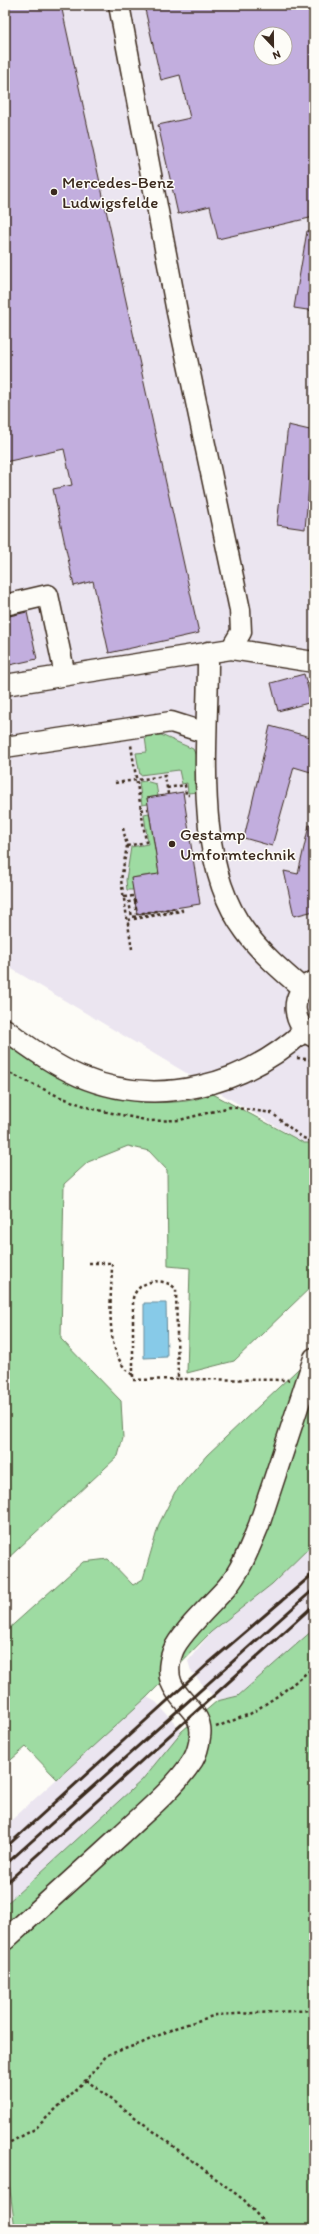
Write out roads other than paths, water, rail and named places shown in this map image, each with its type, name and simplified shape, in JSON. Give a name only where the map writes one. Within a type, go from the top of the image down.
[{"type":"street","points":[[119,5],[177,312],[240,610],[241,632],[231,649]]},
{"type":"street","points":[[5,605],[48,595],[65,674]]},
{"type":"street","points":[[5,685],[65,674],[231,649],[314,662]]},
{"type":"street","points":[[5,1029],[37,1052],[80,1076],[113,1086],[150,1091],[195,1088],[211,1084],[244,1071],[272,1057],[309,1034],[296,1015],[295,1006],[308,985],[278,968],[257,946],[244,930],[232,909],[219,878],[209,829],[206,734],[209,680],[208,652]]},
{"type":"street","points":[[5,747],[171,722],[206,734]]},
{"type":"street","points":[[5,1940],[158,1801],[193,1759],[201,1733],[196,1716],[175,1690],[168,1675],[167,1666],[173,1648],[229,1585],[248,1551],[314,1358]]},
{"type":"water","points":[[144,1303],[166,1303],[167,1357],[144,1358]]},
{"type":"railway","points":[[5,1848],[209,1663],[314,1573]]},
{"type":"railway","points":[[5,1865],[314,1589]]},
{"type":"railway","points":[[5,1884],[314,1605]]},
{"type":"place","name":"Mercedes-Benz Ludwigsfelde","points":[[54,192]]},
{"type":"place","name":"Gestamp Umformtechnik","points":[[172,844]]}]
